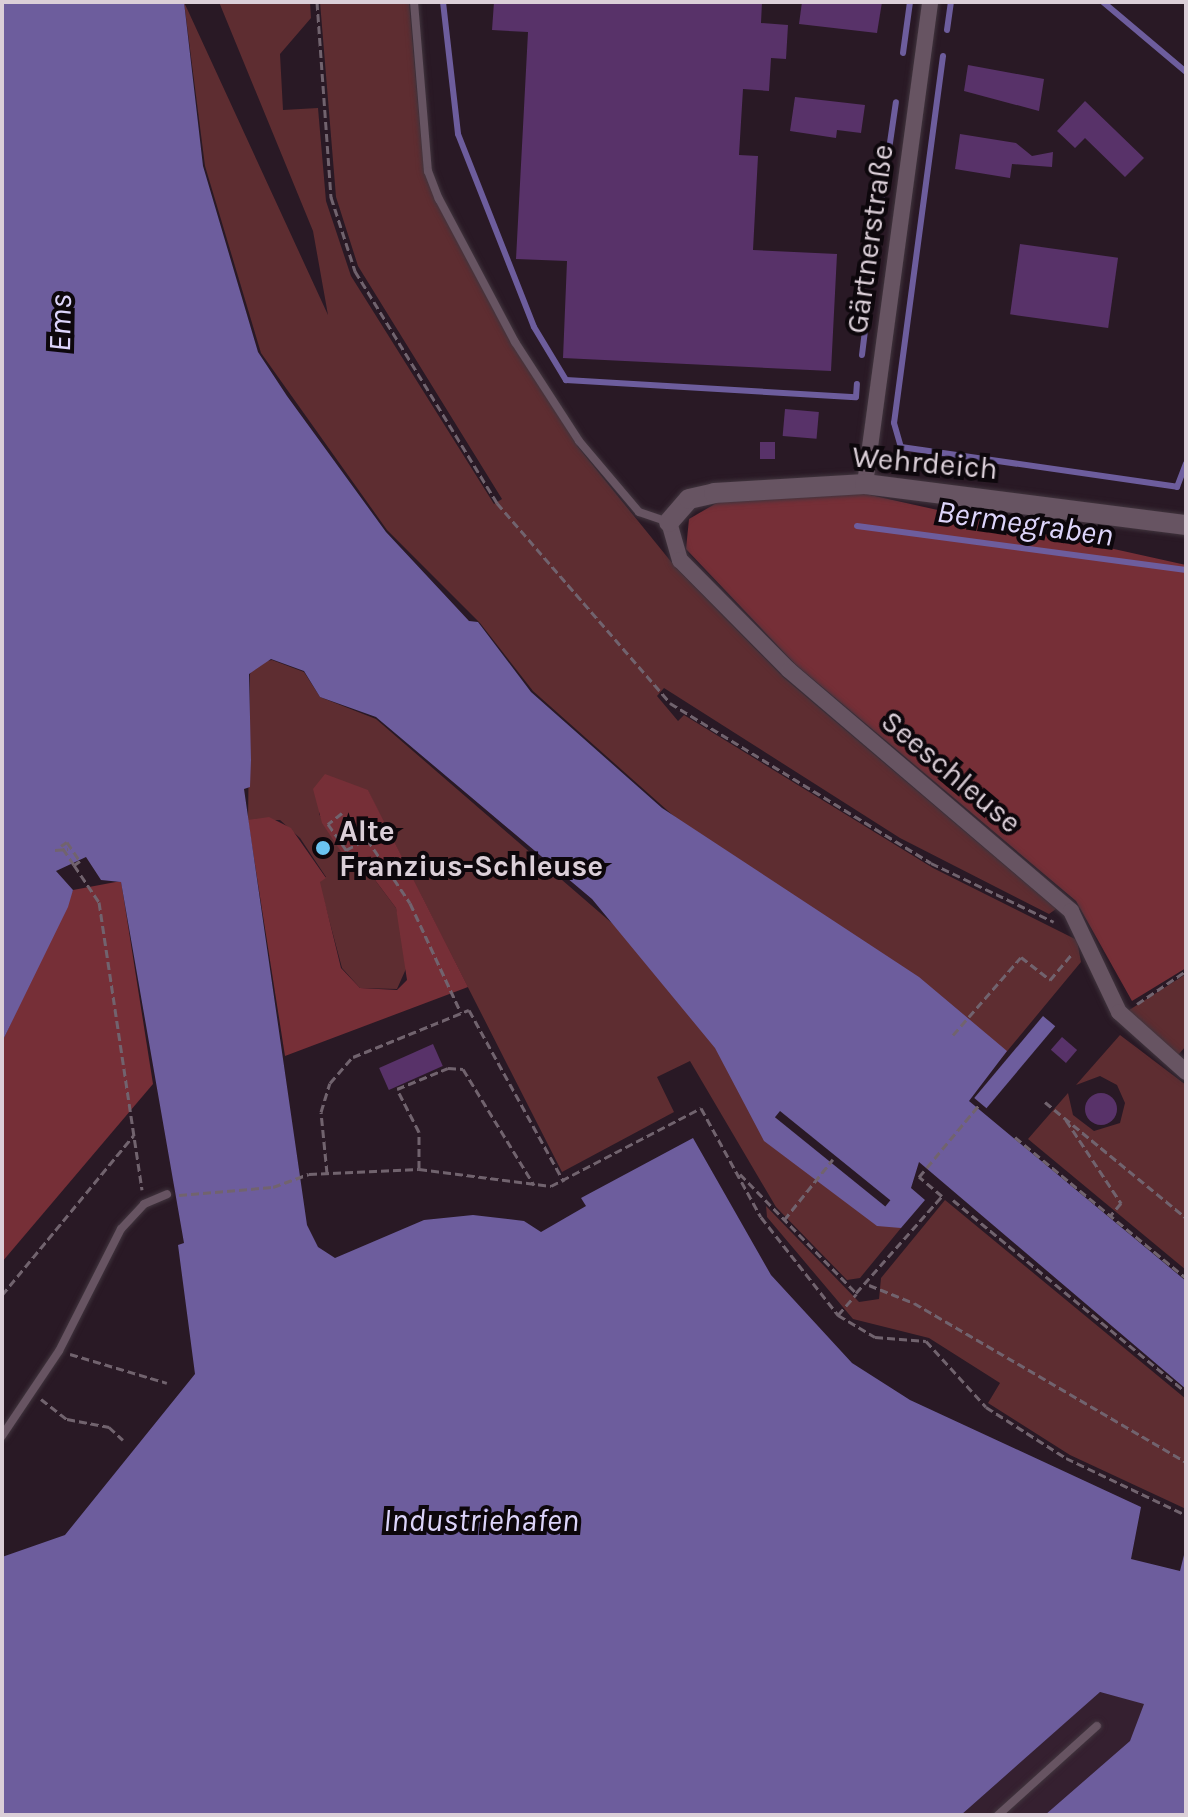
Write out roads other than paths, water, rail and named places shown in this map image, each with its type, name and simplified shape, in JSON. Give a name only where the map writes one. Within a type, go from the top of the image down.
[{"type":"street","name":"Gärtnerstraße","points":[[865,484],[930,2]]},
{"type":"street","name":"Wehrdeich","points":[[669,522],[689,499],[714,493],[865,484],[1186,525]]},
{"type":"street","name":"Seeschleuse","points":[[669,522],[680,560],[789,670],[1084,930],[1119,1012],[1186,1072]]},
{"type":"lane","points":[[414,2],[428,171],[439,199],[515,342],[579,441],[639,512],[669,522]]},
{"type":"lane","points":[[2,1436],[59,1351],[121,1229],[144,1204],[167,1194]]},
{"type":"lane","points":[[998,1815],[1097,1726]]},
{"type":"water","points":[[2,2],[184,2],[203,166],[258,352],[287,396],[386,532],[469,621],[478,622],[531,692],[662,808],[919,977],[1007,1051],[969,1101],[1186,1281],[1186,1389],[919,1162],[911,1188],[925,1200],[901,1228],[877,1226],[764,1141],[715,1048],[592,899],[376,717],[320,697],[304,671],[271,659],[249,674],[250,787],[244,789],[307,1225],[318,1247],[335,1258],[424,1220],[473,1215],[524,1221],[541,1232],[586,1206],[581,1198],[693,1138],[771,1275],[852,1363],[910,1400],[1141,1507],[1131,1559],[1180,1571],[1186,1547],[1186,1815],[1045,1815],[1130,1741],[1144,1704],[1100,1692],[961,1815],[2,1815],[2,1557],[65,1535],[195,1374],[178,1245],[184,1243],[121,882],[101,880],[86,857],[56,871],[73,890],[68,907],[2,1042]]},
{"type":"water","points":[[1043,1016],[1055,1026],[986,1108],[974,1098]]},
{"type":"waterway","points":[[443,2],[458,134],[534,327],[566,380],[856,397],[857,384]]},
{"type":"waterway","points":[[903,53],[910,2]]},
{"type":"waterway","points":[[947,30],[951,2]]},
{"type":"waterway","points":[[1103,2],[1186,72]]},
{"type":"waterway","points":[[943,56],[894,423],[901,447],[1177,487],[1186,464]]},
{"type":"waterway","points":[[879,218],[896,102]]},
{"type":"waterway","points":[[862,355],[868,306]]},
{"type":"waterway","name":"Bermegraben","points":[[857,526],[1186,570]]},
{"type":"place","name":"Alte Franzius-Schleuse","points":[[323,848]]},
{"type":"water label","name":"Ems","points":[[61,323]]},
{"type":"water label","name":"Industriehafen","points":[[481,1521]]}]
